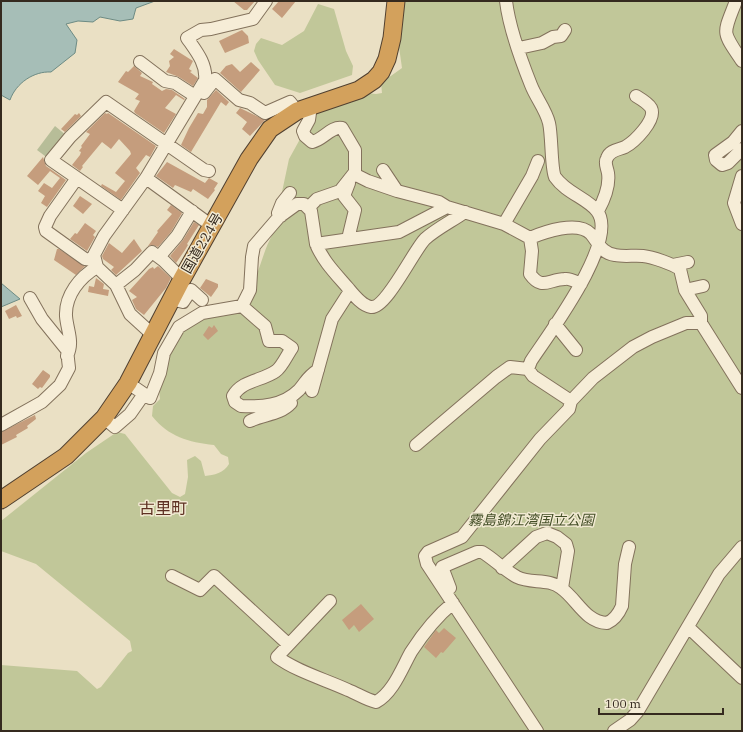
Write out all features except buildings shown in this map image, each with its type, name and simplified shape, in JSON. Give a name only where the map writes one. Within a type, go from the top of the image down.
[{"type":"highway","name":"国道224号","points":[[1,500],[66,456],[104,418],[128,383],[182,279],[259,144],[270,129],[304,108],[359,90],[374,80],[381,72],[387,59],[392,38],[396,1]]},
{"type":"street","points":[[154,335],[130,314],[116,286],[96,263],[94,255],[104,236],[146,178],[205,80],[206,72],[201,59],[187,38],[201,30],[253,19],[266,1]]},
{"type":"street","points":[[506,1],[508,21],[519,48],[531,85],[549,121],[552,136],[554,175],[562,186],[598,211]]},
{"type":"street","points":[[736,1],[726,29],[726,38],[742,61]]},
{"type":"street","points":[[519,48],[542,43],[553,37],[561,36],[565,30]]},
{"type":"street","points":[[140,62],[165,81],[175,83],[197,93],[204,93],[215,79],[239,100],[250,103],[265,113],[290,102],[304,108],[309,120],[303,132],[312,142],[338,127],[342,128],[355,150],[352,176],[344,196],[355,210],[348,239]]},
{"type":"street","points":[[528,369],[531,361],[581,284],[599,246],[602,227],[598,211],[603,201],[607,185],[608,173],[605,164],[607,157],[614,150],[624,147],[635,140],[650,119],[652,113],[650,107],[636,96]]},
{"type":"street","points":[[123,210],[51,160],[70,138],[106,102],[204,170],[209,170]]},
{"type":"street","points":[[742,131],[733,142],[715,155],[716,160],[722,165],[728,163],[742,149]]},
{"type":"street","points":[[504,224],[532,176],[538,160]]},
{"type":"street","points":[[383,170],[397,191]]},
{"type":"street","points":[[352,176],[397,191],[439,202],[447,207],[504,224],[530,238],[555,229],[576,228],[587,231],[604,252],[616,256],[644,256],[673,265],[680,270],[685,290],[701,316],[701,323],[742,388]]},
{"type":"street","points":[[308,208],[317,199],[340,191],[352,176]]},
{"type":"street","points":[[742,176],[734,203],[742,224]]},
{"type":"street","points":[[77,178],[50,216],[45,227],[46,231],[85,259],[96,263]]},
{"type":"street","points":[[146,178],[212,226]]},
{"type":"street","points":[[281,216],[278,213],[282,203],[290,193]]},
{"type":"street","points":[[242,306],[250,290],[254,246],[281,216],[296,204],[304,204],[311,211],[316,244],[320,253],[350,291],[369,307],[373,308],[379,305],[401,277],[416,250],[425,239],[465,212]]},
{"type":"street","points":[[316,244],[398,232],[447,207]]},
{"type":"street","points":[[159,257],[177,236],[192,211]]},
{"type":"street","points":[[530,238],[532,251],[530,274],[535,281],[541,284],[566,278],[581,284]]},
{"type":"street","points":[[116,286],[135,270],[152,252],[182,279]]},
{"type":"street","points":[[673,265],[688,262]]},
{"type":"street","points":[[68,356],[71,348],[66,316],[70,294],[86,273],[96,263]]},
{"type":"street","points":[[685,290],[703,286]]},
{"type":"street","points":[[171,299],[183,302],[191,290],[202,300]]},
{"type":"street","points":[[312,391],[332,319],[350,291]]},
{"type":"street","points":[[1,425],[42,402],[60,385],[69,368],[67,350],[42,319],[30,298]]},
{"type":"street","points":[[128,383],[150,398],[160,373],[164,353],[179,327],[202,313],[242,306]]},
{"type":"street","points":[[242,306],[265,326],[269,341],[282,341],[292,348],[277,371],[236,390],[233,396],[235,402],[241,406],[278,404],[300,390],[310,375],[318,370]]},
{"type":"street","points":[[537,731],[427,564],[425,556],[428,552],[462,537],[540,439],[569,409],[571,401],[593,378],[633,347],[652,337],[686,324],[701,323]]},
{"type":"street","points":[[555,324],[576,350]]},
{"type":"street","points":[[416,445],[496,377],[510,367],[528,369],[533,376],[571,401]]},
{"type":"street","points":[[104,418],[115,427],[130,414],[144,394]]},
{"type":"street","points":[[250,421],[259,417],[275,414],[287,407],[294,400],[293,395]]},
{"type":"street","points":[[502,568],[536,537],[547,533],[557,537],[566,544],[568,551],[562,588]]},
{"type":"street","points":[[330,601],[277,657],[284,662],[349,690],[363,699],[376,702],[383,699],[412,650],[450,599],[452,592],[442,566],[478,552],[485,554],[502,568],[518,577],[552,583],[562,588],[582,611],[593,619],[602,623],[612,621],[622,606],[625,564],[629,547]]},
{"type":"street","points":[[614,731],[630,720],[638,711],[720,574],[742,547]]},
{"type":"street","points":[[172,576],[200,590],[214,576],[288,644]]},
{"type":"street","points":[[688,627],[742,678]]},
{"type":"green space","name":"霧島錦江湾国立公園","points":[[402,1],[742,1],[742,731],[1,731],[1,665],[77,671],[97,689],[101,687],[128,653],[132,651],[130,641],[36,564],[1,551],[1,521],[86,453],[117,432],[125,434],[172,493],[180,497],[185,494],[188,477],[187,460],[195,456],[201,461],[205,476],[218,473],[227,467],[229,464],[228,457],[221,454],[214,445],[187,440],[172,434],[152,416],[153,406],[160,399],[160,377],[167,354],[179,333],[196,319],[211,314],[238,310],[257,274],[269,241],[278,227],[291,214],[282,192],[289,159],[315,112],[366,93],[382,93],[381,83],[402,68],[398,40]]},
{"type":"green space","points":[[318,4],[334,9],[346,51],[353,66],[352,75],[300,93],[275,85],[258,60],[254,51],[256,44],[261,38],[282,45],[304,31]]},
{"type":"green space","points":[[55,126],[67,136],[49,159],[37,150]]},
{"type":"water","points":[[1,1],[155,1],[136,8],[133,19],[120,21],[100,17],[93,22],[78,21],[66,24],[77,40],[75,53],[51,72],[45,72],[26,79],[17,88],[10,100],[1,95]]},
{"type":"water","points":[[1,283],[20,299],[1,307]]},
{"type":"district","name":"古里町","points":[[163,508]]}]
